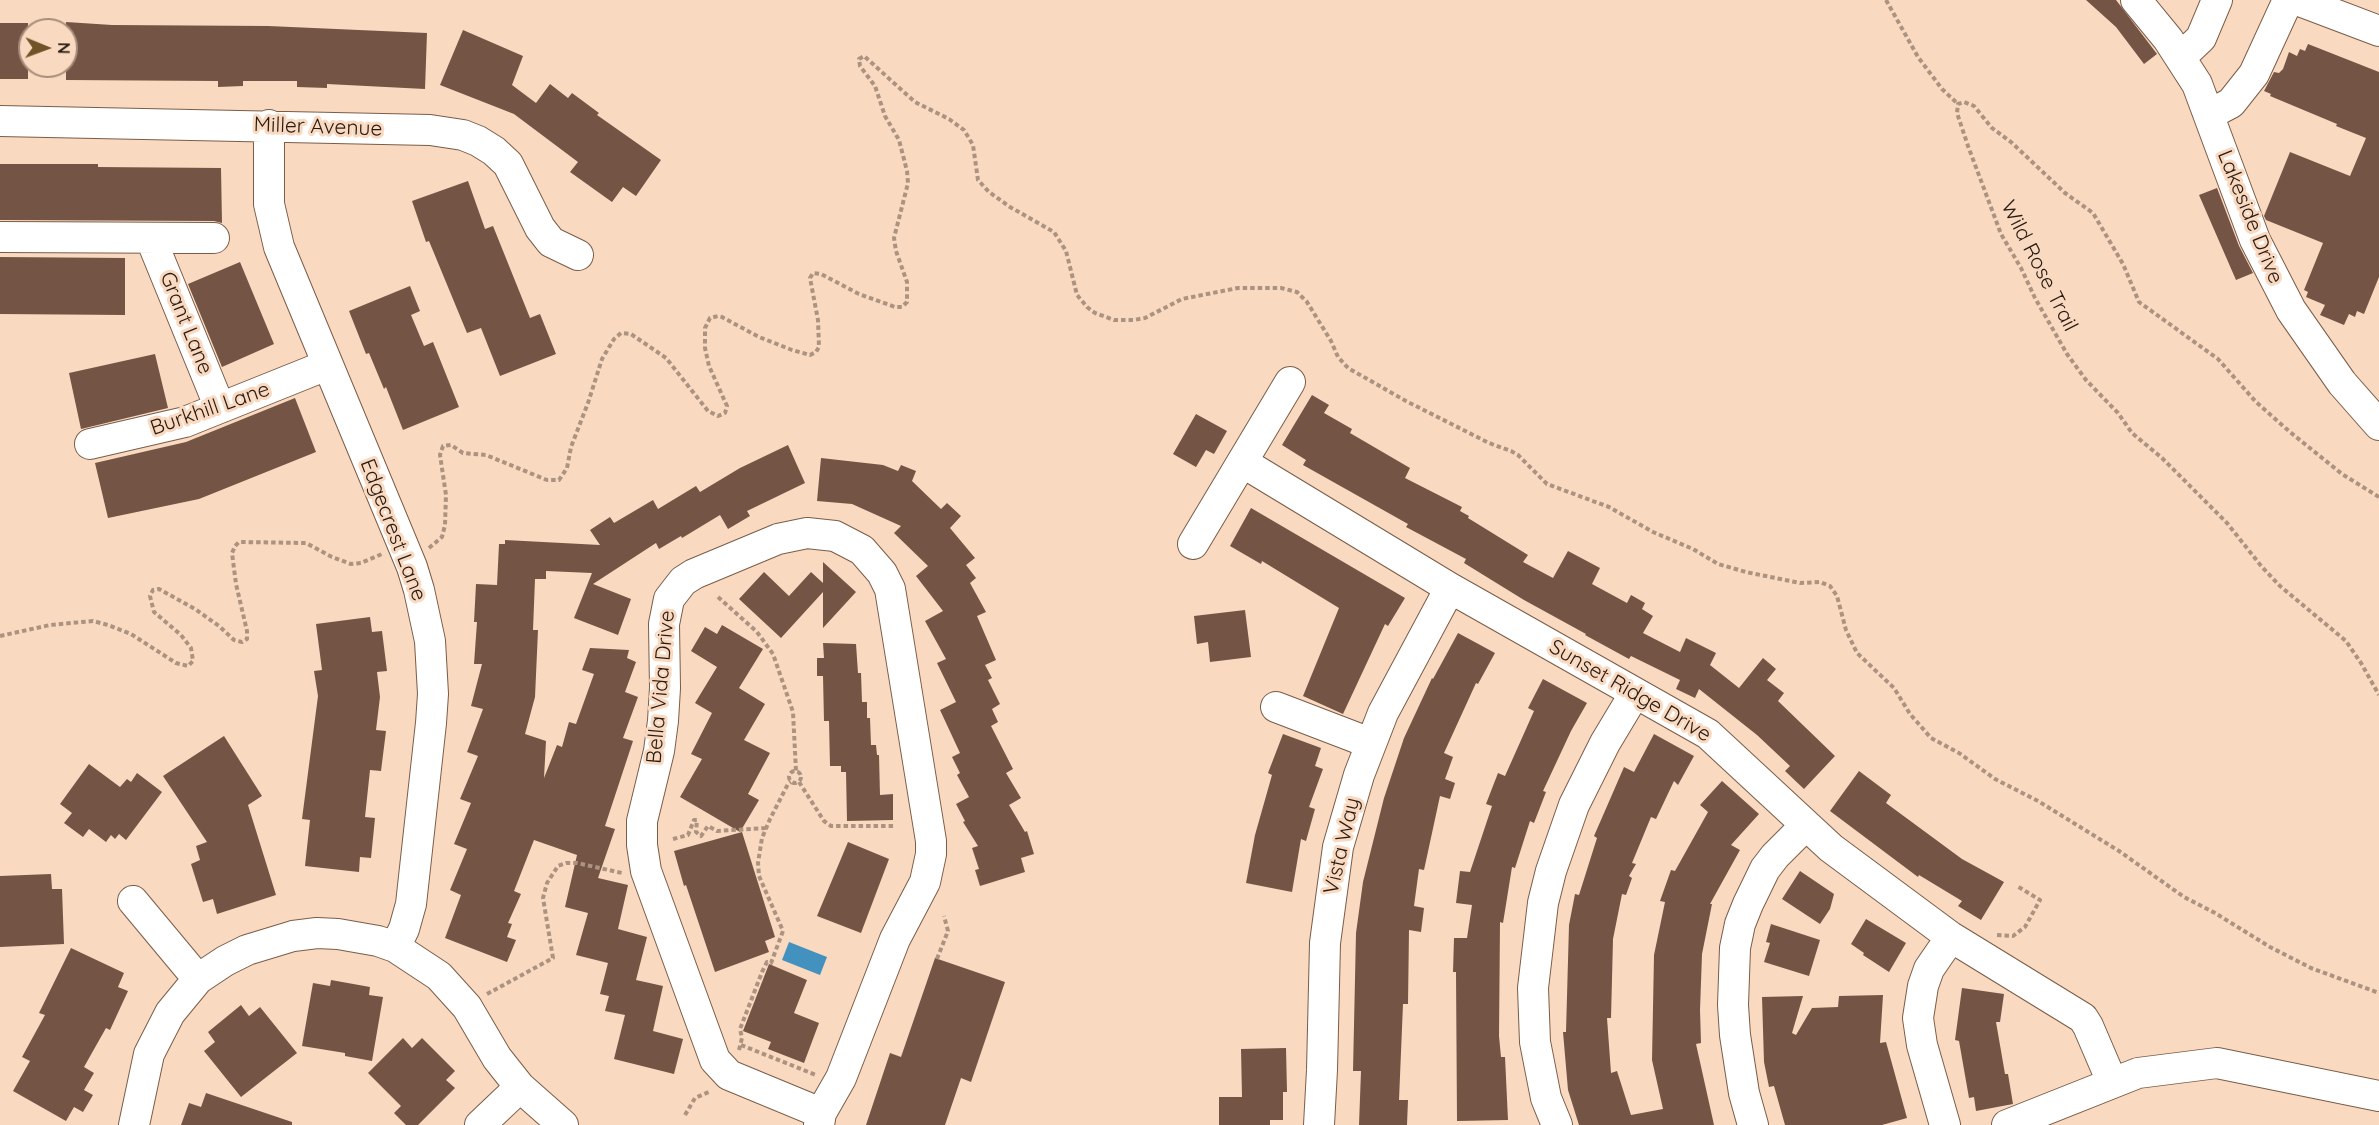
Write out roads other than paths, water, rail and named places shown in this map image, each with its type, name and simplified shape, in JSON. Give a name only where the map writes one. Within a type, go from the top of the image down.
[{"type":"street","name":"Lakeside Drive","points":[[2136,0],[2181,57],[2197,84],[2255,240],[2275,280],[2310,339],[2342,382],[2378,419]]},
{"type":"street","points":[[2181,57],[2202,38],[2217,0]]},
{"type":"street","points":[[2210,114],[2231,103],[2254,74],[2288,0]]},
{"type":"street","points":[[2297,0],[2379,31]]},
{"type":"street","name":"Miller Avenue","points":[[0,121],[269,125],[430,130],[463,135],[494,151],[508,164],[540,228],[551,242],[578,255]]},
{"type":"street","name":"Edgecrest Lane","points":[[269,125],[268,183],[273,226],[279,247],[412,567],[420,590],[430,641],[432,713],[411,904],[395,947]]},
{"type":"street","name":"Grant Lane","points":[[0,237],[214,238]]},
{"type":"street","name":"Grant Lane","points":[[151,239],[220,408]]},
{"type":"street","name":"Burkhill Lane","points":[[90,444],[173,426],[327,365]]},
{"type":"street","points":[[1193,544],[1290,382]]},
{"type":"street","name":"Sunset Ridge Drive","points":[[1242,462],[1450,588],[1708,734],[1841,855],[1951,937],[2083,1018],[2112,1082]]},
{"type":"street","name":"Bella Vida Drive","points":[[807,533],[835,536],[862,550],[882,573],[890,589],[931,841],[929,868],[923,888],[901,927],[841,1078],[817,1120],[729,1075],[715,1060],[646,871],[642,845],[642,821],[659,751],[663,721],[664,614],[669,599],[683,581],[694,574],[778,539],[807,533]]},
{"type":"street","name":"Vista Way","points":[[1319,1125],[1325,943],[1338,848],[1371,743],[1397,685],[1450,588]]},
{"type":"street","points":[[1557,1125],[1546,1098],[1535,1042],[1533,988],[1543,903],[1551,871],[1574,805],[1605,743],[1635,693]]},
{"type":"street","points":[[1276,707],[1371,743]]},
{"type":"street","points":[[1753,1125],[1744,1094],[1735,1035],[1733,1005],[1735,948],[1740,924],[1765,869],[1806,825]]},
{"type":"street","points":[[133,901],[198,979]]},
{"type":"street","points":[[134,1125],[149,1054],[170,1014],[198,979],[247,950],[292,936],[338,934],[378,941],[395,947],[418,961],[455,992],[467,1007],[497,1058],[520,1087],[563,1125]]},
{"type":"street","points":[[1945,1125],[1922,1045],[1918,1018],[1923,986],[1929,969],[1951,937]]},
{"type":"street","points":[[2007,1125],[2112,1082],[2150,1070],[2182,1069],[2217,1063],[2379,1096]]},
{"type":"street","points":[[2182,1069],[2216,1083],[2379,1117]]},
{"type":"street","points":[[480,1125],[520,1087]]},
{"type":"water","points":[[789,942],[827,957],[820,975],[782,960]]}]
